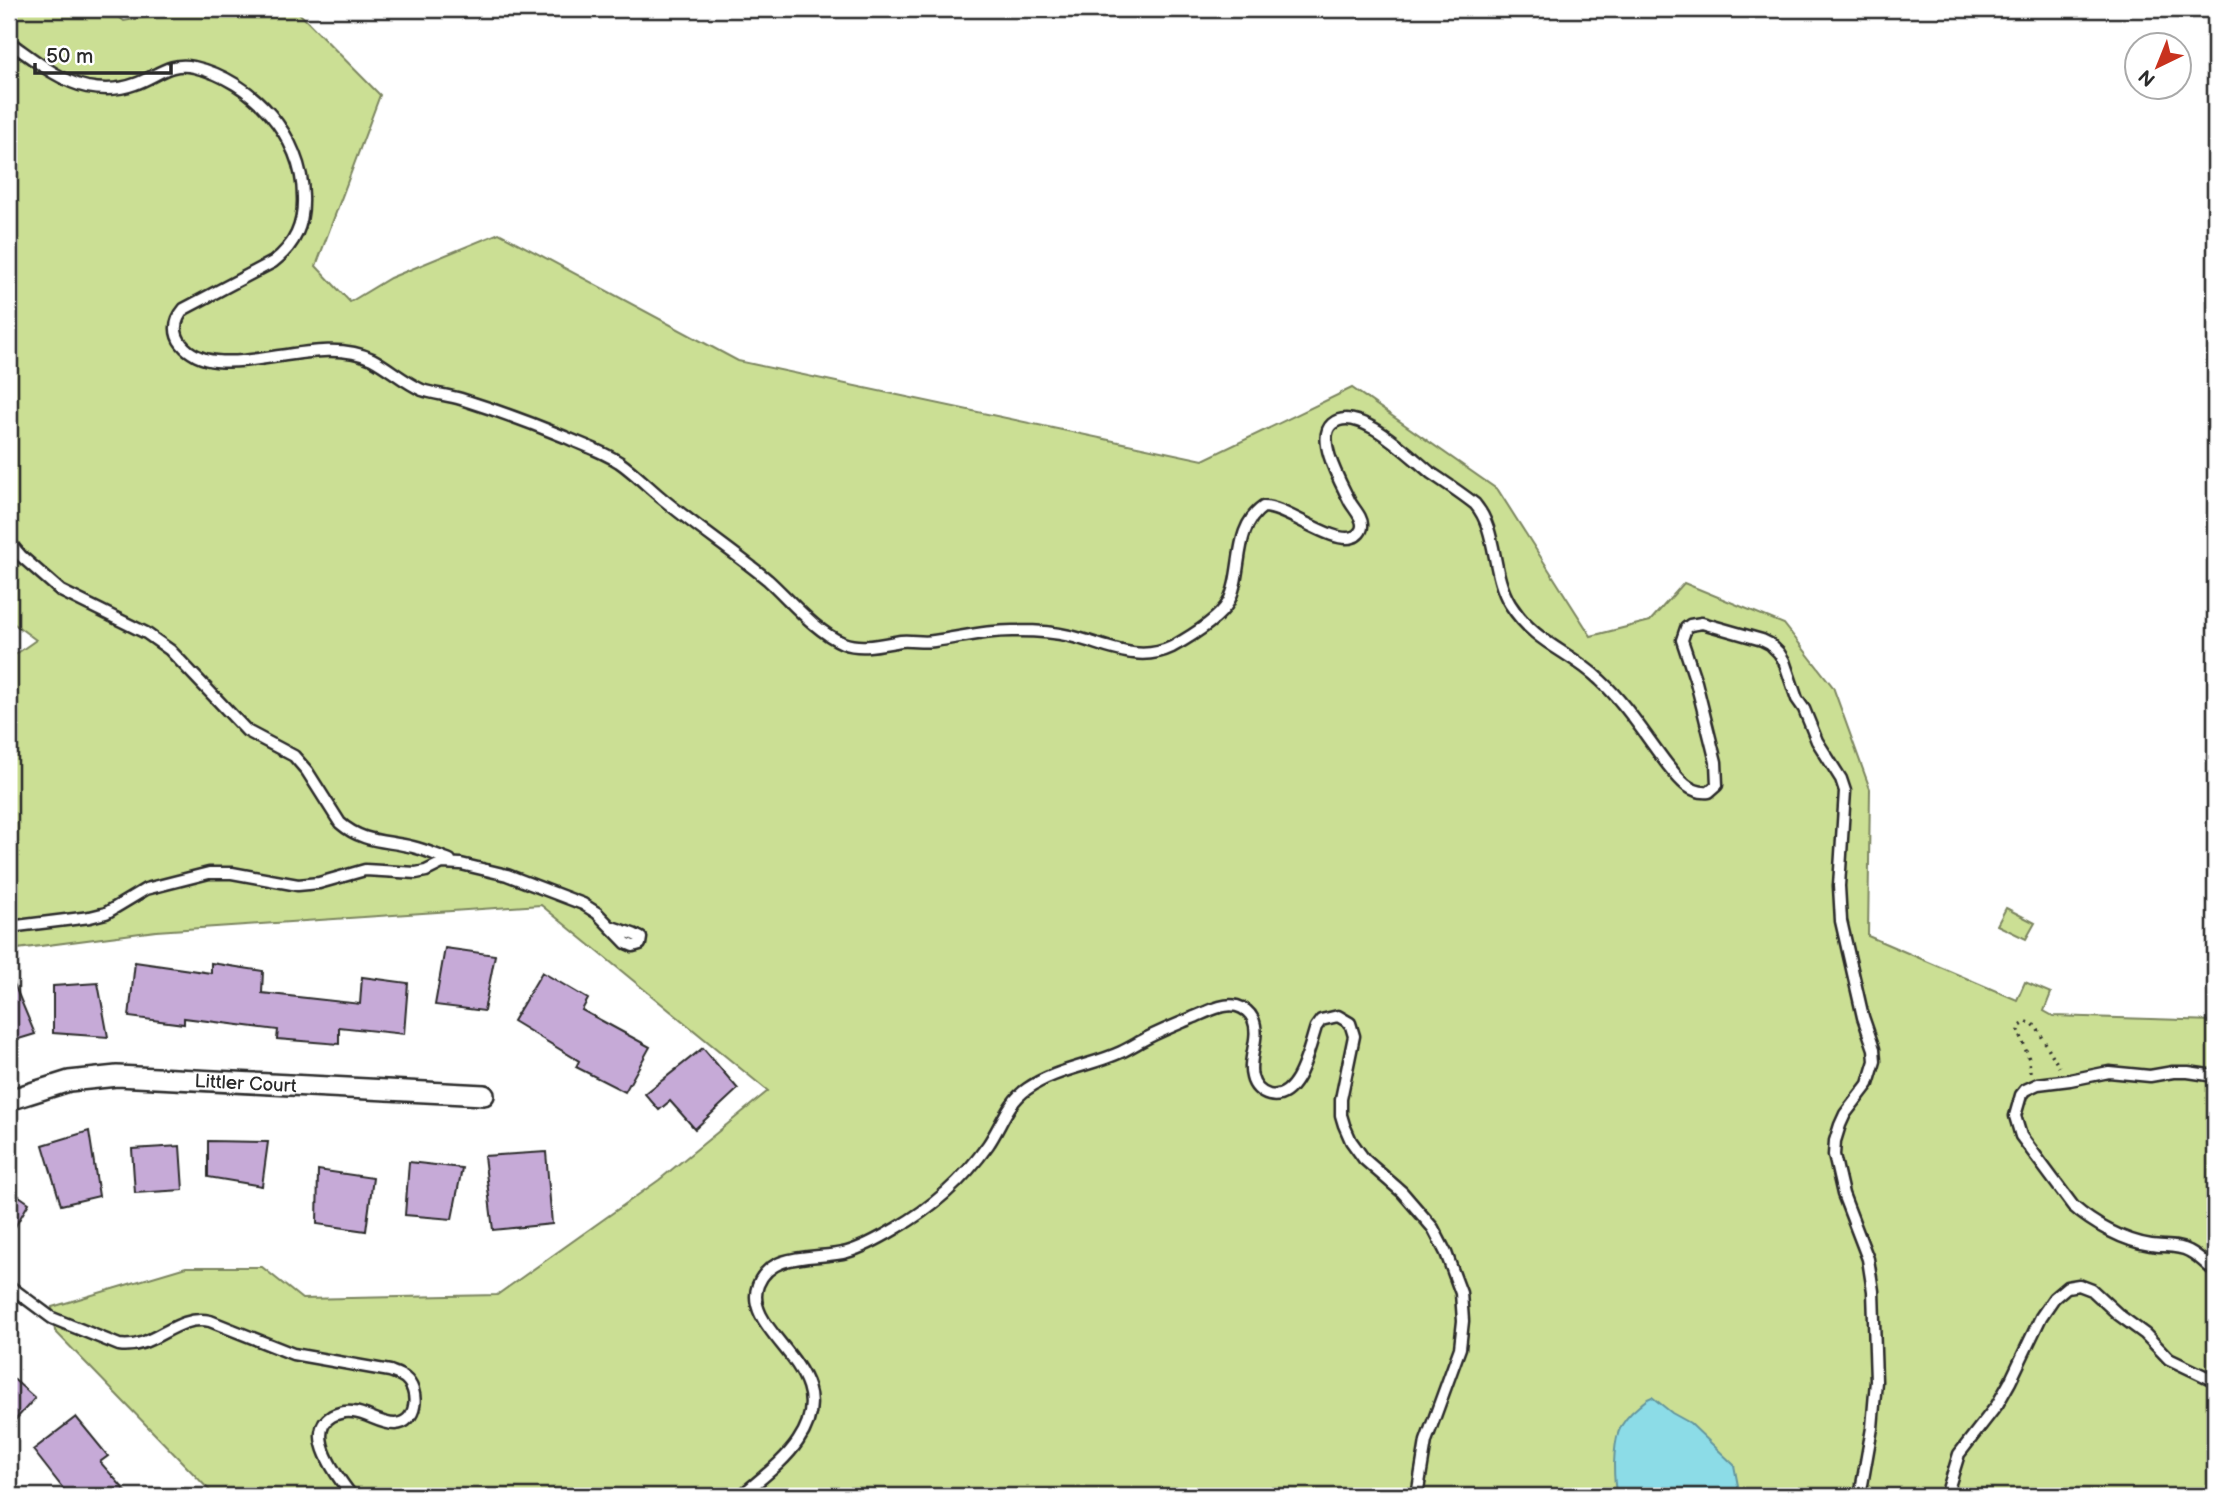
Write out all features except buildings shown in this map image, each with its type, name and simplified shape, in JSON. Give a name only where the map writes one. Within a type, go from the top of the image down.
[{"type":"street","name":"Littler Court","points":[[9,1100],[69,1081],[117,1076],[484,1095]]},
{"type":"lane","points":[[9,42],[66,79],[94,88],[117,89],[137,84],[176,65],[210,71],[230,80],[246,93],[277,124],[293,148],[303,187],[303,209],[296,237],[284,254],[273,262],[184,309],[177,319],[177,335],[193,355],[221,361],[320,352],[354,353],[372,359],[422,390],[472,403],[542,427],[592,448],[623,465],[662,499],[767,580],[828,635],[849,645],[866,647],[907,641],[937,641],[978,632],[1016,630],[1066,635],[1129,653],[1152,653],[1170,648],[1222,612],[1233,590],[1246,526],[1263,507],[1270,507],[1346,538],[1360,533],[1363,526],[1326,443],[1329,428],[1344,418],[1361,422],[1379,432],[1475,504],[1486,520],[1502,587],[1516,612],[1544,641],[1600,680],[1645,733],[1681,782],[1694,791],[1709,792],[1717,785],[1718,779],[1696,682],[1682,640],[1686,628],[1702,623],[1770,644],[1784,661],[1797,699],[1817,741],[1846,791],[1839,886],[1841,921],[1863,1017],[1874,1049],[1875,1062],[1868,1084],[1845,1114],[1835,1141],[1834,1155],[1843,1194],[1868,1259],[1872,1291],[1876,1373],[1872,1427],[1860,1496]]},
{"type":"lane","points":[[9,542],[61,591],[146,633],[170,650],[247,731],[294,756],[340,822],[348,829],[366,838],[412,846],[507,875],[573,900],[597,913],[612,927]]},
{"type":"lane","points":[[9,927],[106,913],[146,889],[209,873],[232,873],[298,885],[319,883],[365,870],[416,873],[442,863],[461,863]]},
{"type":"lane","points":[[741,1496],[797,1443],[807,1424],[810,1411],[809,1391],[802,1370],[758,1308],[756,1294],[764,1274],[783,1261],[830,1256],[857,1249],[899,1227],[931,1205],[978,1159],[1013,1103],[1026,1089],[1042,1080],[1122,1052],[1217,1008],[1231,1005],[1241,1007],[1253,1018],[1255,1033],[1251,1076],[1262,1092],[1273,1096],[1289,1090],[1298,1079],[1316,1027],[1321,1020],[1338,1016],[1350,1023],[1354,1036],[1341,1099],[1344,1125],[1364,1159],[1402,1192],[1433,1228],[1457,1280],[1463,1321],[1460,1349],[1426,1441],[1416,1496]]},
{"type":"lane","points":[[2215,1076],[2188,1072],[2150,1076],[2109,1072],[2038,1084],[2021,1095],[2015,1116],[2021,1136],[2073,1206],[2090,1219],[2130,1239],[2189,1251],[2215,1272]]},
{"type":"lane","points":[[1946,1496],[1959,1454],[1997,1405],[2047,1307],[2067,1287],[2079,1285],[2092,1290],[2145,1334],[2169,1359],[2215,1381]]},
{"type":"lane","points":[[9,1286],[52,1318],[119,1345],[128,1346],[150,1340],[185,1321],[197,1318],[293,1354],[379,1368],[404,1377],[411,1385],[414,1396],[412,1414],[406,1421],[396,1424],[355,1412],[344,1412],[328,1419],[323,1425],[321,1433],[324,1451],[352,1496]]},
{"type":"path","points":[[2029,1088],[2029,1059],[2019,1031],[2020,1026],[2026,1022],[2037,1028],[2052,1056],[2070,1080]]},
{"type":"green space","points":[[9,9],[109,9],[124,21],[193,9],[295,9],[380,95],[316,266],[350,302],[390,278],[499,233],[738,361],[1203,460],[1352,388],[1498,490],[1591,636],[1650,621],[1684,583],[1784,624],[1833,687],[1870,789],[1868,936],[2017,1000],[2025,982],[2051,993],[2044,1011],[2053,1016],[2215,1021],[2215,1496],[215,1496],[55,1331],[52,1307],[186,1267],[262,1267],[302,1299],[497,1295],[659,1180],[768,1091],[541,905],[156,931],[9,950],[9,659],[36,640],[9,620]]},
{"type":"green space","points":[[2006,908],[2035,923],[2026,939],[1997,925]]},
{"type":"water","points":[[1652,1397],[1690,1423],[1734,1465],[1740,1496],[1617,1496],[1614,1464],[1619,1432],[1626,1419]]}]
